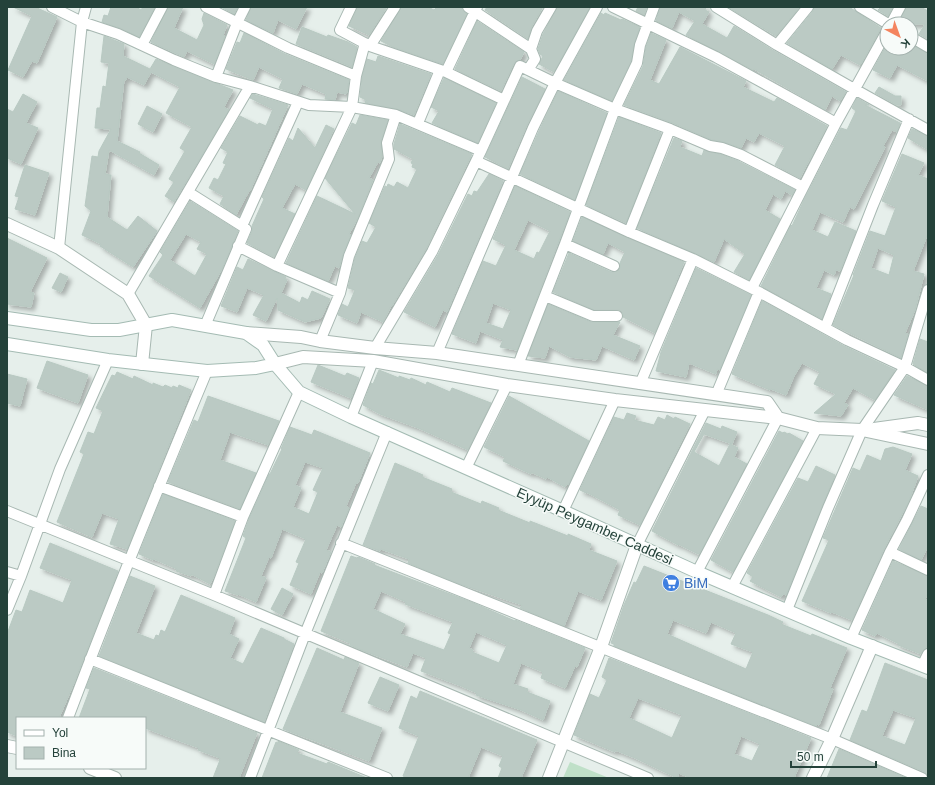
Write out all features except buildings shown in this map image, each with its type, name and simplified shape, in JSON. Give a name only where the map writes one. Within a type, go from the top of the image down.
[{"type":"street","points":[[52,7],[82,22],[118,34],[174,60],[216,77],[309,105],[352,108],[396,115],[418,123],[481,151]]},
{"type":"street","points":[[59,248],[82,22],[86,7]]},
{"type":"street","points":[[142,45],[162,7]]},
{"type":"street","points":[[206,7],[288,48],[356,76]]},
{"type":"street","points":[[216,77],[237,23],[245,7]]},
{"type":"street","points":[[350,7],[340,30],[367,44],[443,71],[504,100]]},
{"type":"street","points":[[277,266],[352,108],[356,76],[367,44],[396,7]]},
{"type":"street","points":[[531,49],[537,31],[551,7]]},
{"type":"street","points":[[436,353],[554,83],[597,7]]},
{"type":"street","points":[[613,7],[716,57],[836,123]]},
{"type":"street","points":[[518,365],[579,208],[615,109],[637,63],[640,45],[654,7]]},
{"type":"street","points":[[777,45],[808,7]]},
{"type":"street","points":[[860,7],[879,18]]},
{"type":"street","points":[[895,16],[900,7]]},
{"type":"street","points":[[418,123],[473,8],[531,49],[535,58],[528,70]]},
{"type":"street","points":[[722,8],[777,45],[928,130]]},
{"type":"street","points":[[919,42],[928,47]]},
{"type":"street","points":[[716,395],[755,290],[803,187],[836,123],[856,90],[879,46]]},
{"type":"street","points":[[375,348],[432,252],[520,66],[554,83],[615,109],[670,129],[710,146],[722,148],[741,155],[803,187]]},
{"type":"street","points":[[128,294],[250,86]]},
{"type":"street","points":[[242,226],[298,102]]},
{"type":"street","points":[[320,341],[340,293],[349,256],[389,159],[387,143],[396,115]]},
{"type":"street","points":[[825,328],[873,205],[909,119]]},
{"type":"street","points":[[629,232],[670,129]]},
{"type":"street","points":[[476,160],[629,232],[693,259],[755,290],[847,340],[905,367],[928,380]]},
{"type":"street","points":[[188,192],[246,229],[205,326]]},
{"type":"street","points":[[7,224],[59,248],[128,294],[146,325],[142,364]]},
{"type":"street","points":[[565,244],[614,266]]},
{"type":"street","points":[[238,246],[277,266],[340,293]]},
{"type":"street","points":[[640,384],[693,259]]},
{"type":"street","points":[[787,610],[828,508],[862,430],[905,367],[928,290]]},
{"type":"street","points":[[545,296],[593,316],[617,316]]},
{"type":"street","points":[[7,318],[91,330],[118,330],[172,320],[246,333],[301,337],[375,348],[436,353],[767,402],[778,418]]},
{"type":"street","name":"Eyyüp Peygamber Caddesi","points":[[246,333],[263,345],[275,364],[299,392],[351,417],[697,572],[851,638],[925,667]]},
{"type":"street","points":[[7,344],[108,360],[207,371],[256,368],[303,357],[373,361],[506,385],[614,400],[778,418],[816,428],[862,430],[918,424],[928,425]]},
{"type":"street","points":[[7,610],[60,469],[108,360]]},
{"type":"street","points":[[351,417],[373,361]]},
{"type":"street","points":[[68,717],[159,486],[207,371]]},
{"type":"street","points":[[466,468],[506,385]]},
{"type":"street","points":[[214,595],[243,517],[299,392]]},
{"type":"street","points":[[563,511],[614,400]]},
{"type":"street","points":[[549,778],[601,647],[637,545],[705,410]]},
{"type":"street","points":[[697,572],[778,418]]},
{"type":"street","points":[[732,587],[816,428]]},
{"type":"street","points":[[862,430],[928,444]]},
{"type":"street","points":[[250,778],[341,542],[387,432]]},
{"type":"street","points":[[851,638],[890,552],[928,475]]},
{"type":"street","points":[[159,486],[243,517]]},
{"type":"street","points":[[7,511],[129,562],[214,595],[648,778]]},
{"type":"street","points":[[341,542],[832,739],[922,778]]},
{"type":"street","points":[[890,552],[928,570]]},
{"type":"street","points":[[7,572],[21,576]]},
{"type":"street","points":[[813,778],[832,739],[872,646]]},
{"type":"street","points":[[925,667],[928,654]]},
{"type":"street","points":[[90,659],[387,778]]},
{"type":"street","points":[[92,769],[115,778]]},
{"type":"green space","points":[[570,762],[609,778],[563,778]]},
{"type":"place","name":"BiM","points":[[671,583]]}]
